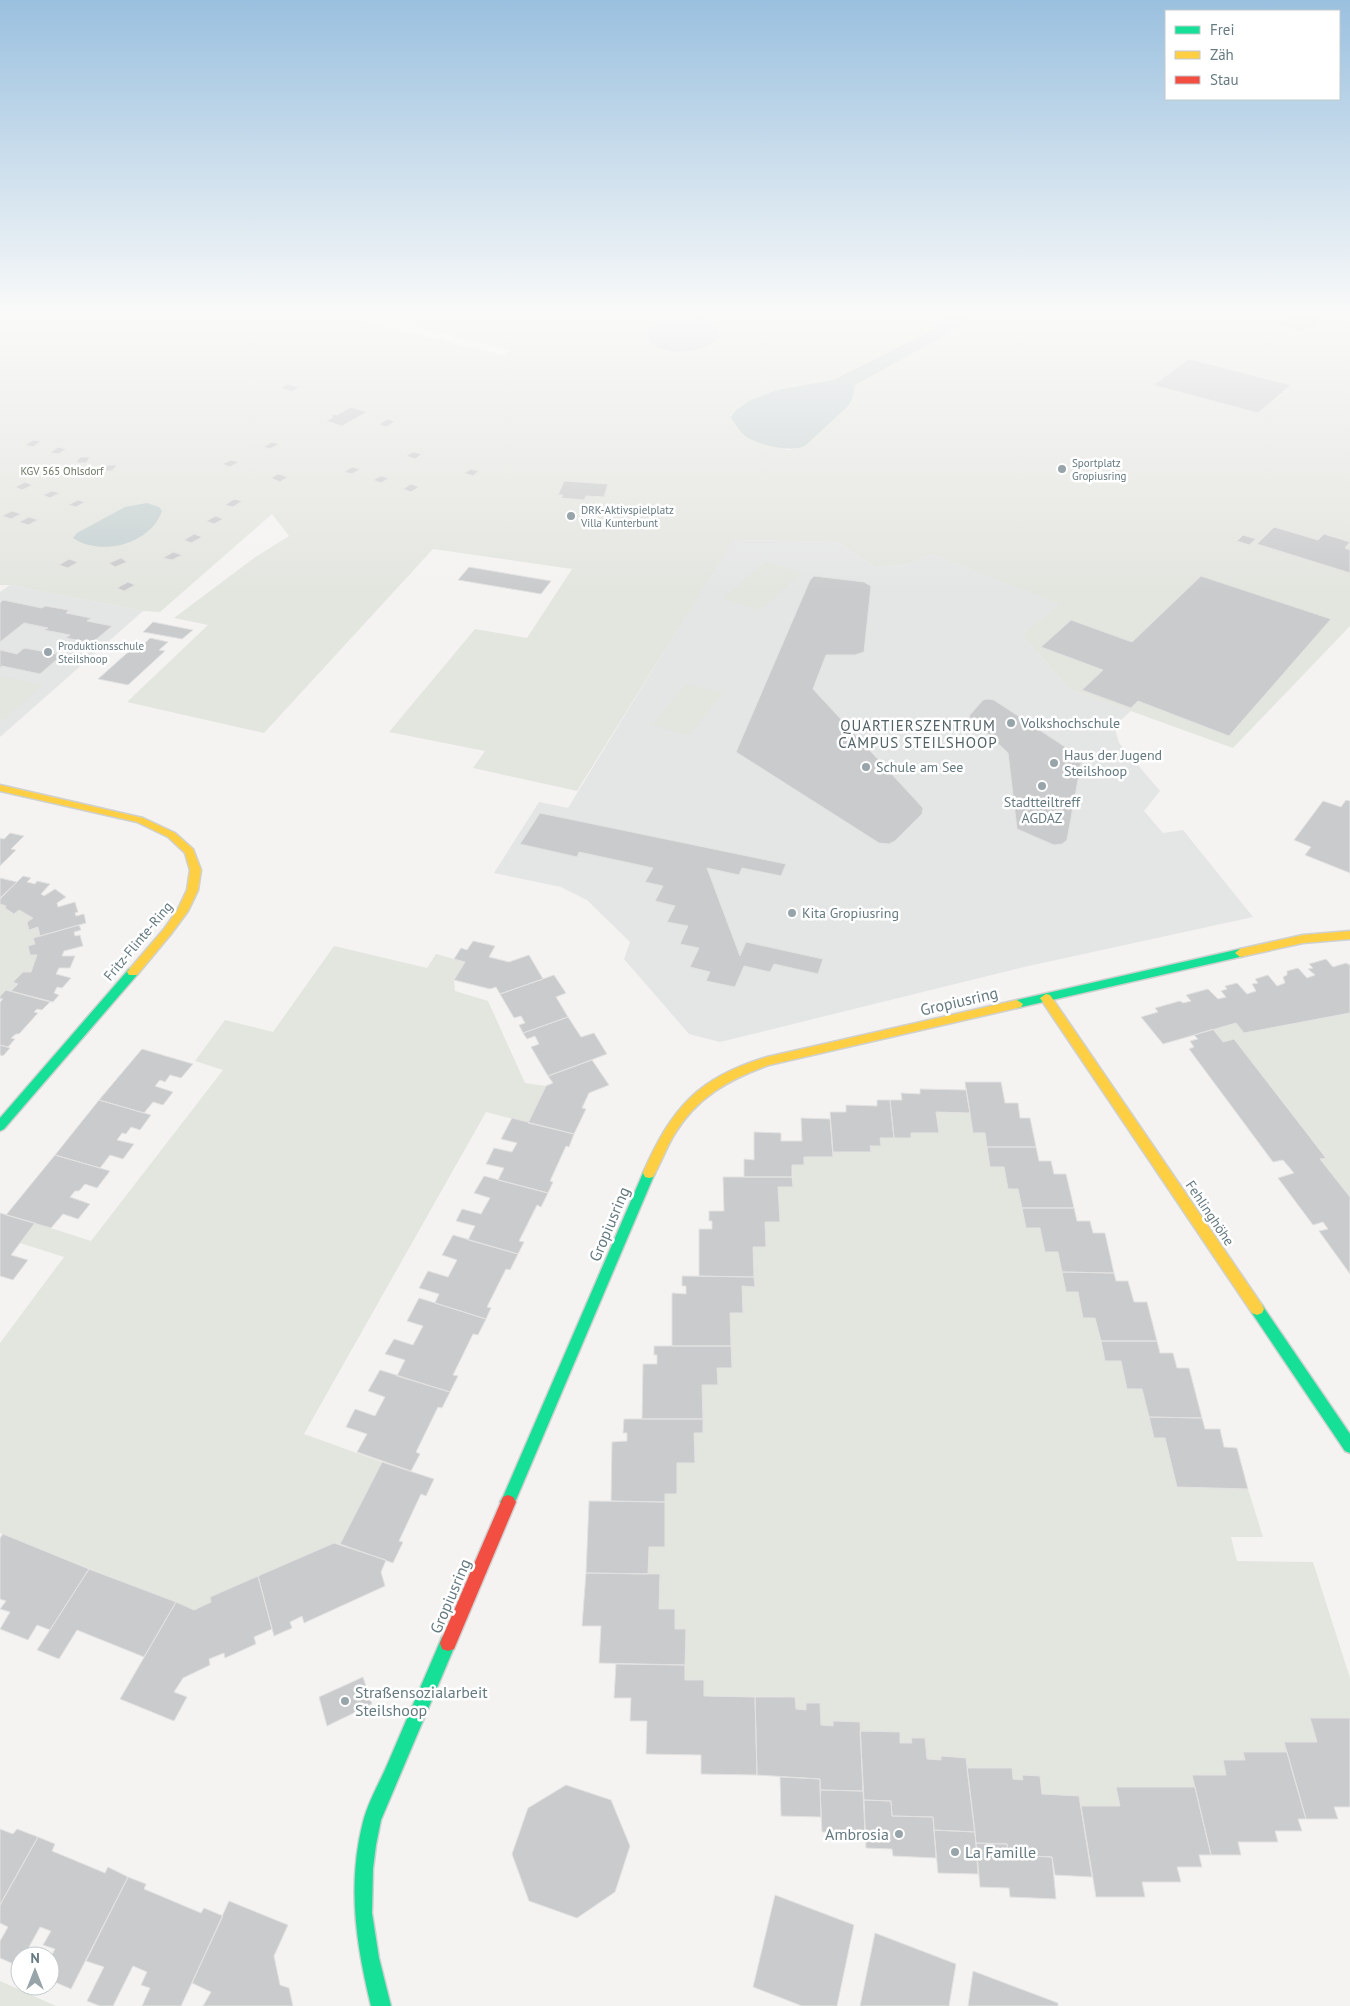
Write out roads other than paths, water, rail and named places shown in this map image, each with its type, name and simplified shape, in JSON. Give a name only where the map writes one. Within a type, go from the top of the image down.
[{"type":"street","name":"Fritz-Flinte-Ring","points":[[0,788],[160,826],[176,836],[188,847],[195,861],[197,877],[193,893],[178,919],[0,1126]]},
{"type":"street","name":"Gropiusring","points":[[381,2006],[365,1946],[360,1908],[362,1863],[372,1820],[662,1141],[675,1118],[692,1099],[726,1076],[753,1065],[1303,939],[1350,936]]},
{"type":"street","name":"Fehlinghöhe","points":[[1046,998],[1350,1446]]},
{"type":"place","name":"Sportplatz Gropiusring","points":[[1062,469]]},
{"type":"place","name":"DRK-Aktivspielplatz Villa Kunterbunt","points":[[571,516]]},
{"type":"place","name":"Produktionsschule Steilshoop","points":[[48,652]]},
{"type":"place","name":"Volkshochschule","points":[[1011,723]]},
{"type":"place","name":"Haus der Jugend Steilshoop","points":[[1054,763]]},
{"type":"place","name":"Schule am See","points":[[866,767]]},
{"type":"place","name":"Stadtteiltreff AGDAZ","points":[[1042,786]]},
{"type":"place","name":"Kita Gropiusring","points":[[792,913]]},
{"type":"place","name":"Straßensozialarbeit Steilshoop","points":[[345,1701]]},
{"type":"place","name":"Ambrosia","points":[[899,1834]]},
{"type":"place","name":"La Famille","points":[[955,1852]]},
{"type":"district","name":"QUARTIERSZENTRUM CAMPUS STEILSHOOP","points":[[918,734]]},
{"type":"park label","name":"KGV 565 Ohlsdorf","points":[[62,471]]}]
